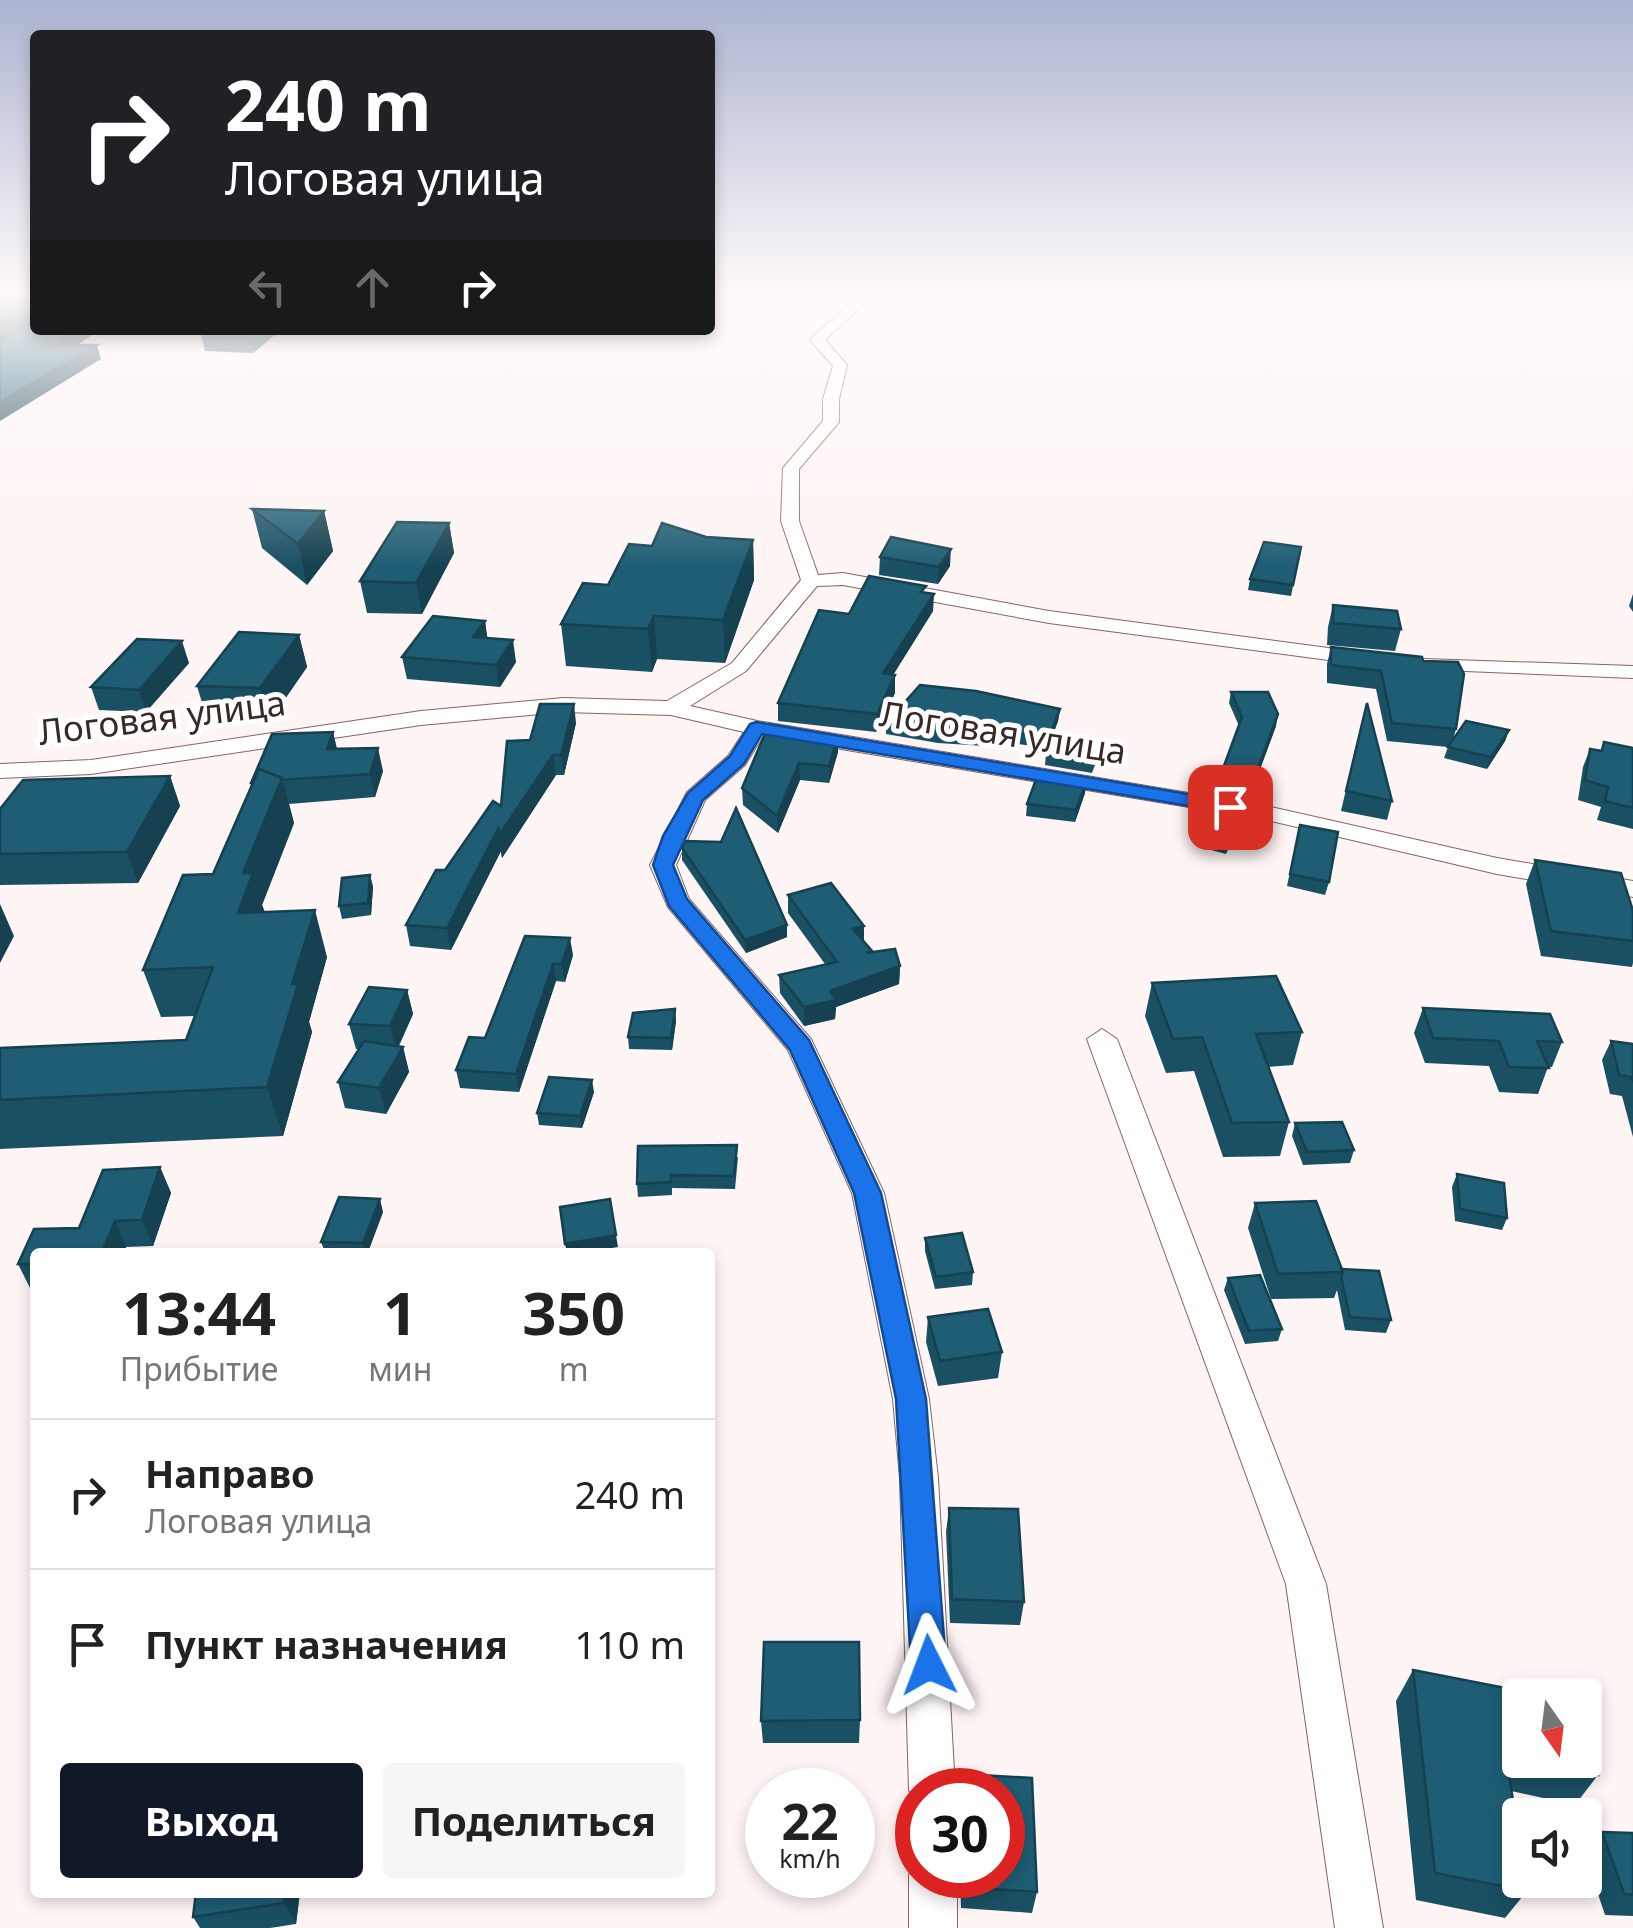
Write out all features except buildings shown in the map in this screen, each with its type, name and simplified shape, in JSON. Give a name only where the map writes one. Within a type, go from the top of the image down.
[{"type":"street","points":[[810,581],[790,520],[790,468],[831,422],[834,387]]},
{"type":"street","points":[[810,581],[876,583],[1049,617],[1262,649],[1436,666],[1633,672]]},
{"type":"street","points":[[671,708],[739,667],[810,581]]},
{"type":"street","name":"Логовая улица","points":[[0,771],[91,767],[421,718],[563,705],[671,708],[756,728],[1266,813],[1497,866],[1633,889]]},
{"type":"street","points":[[756,728],[737,760],[695,797],[663,865],[677,901],[801,1046],[868,1193],[911,1399],[931,1768]]},
{"type":"street","points":[[1102,1039],[1306,1584],[1359,1928]]},
{"type":"street","points":[[932,1898],[933,1928]]},
{"type":"route","points":[[929,1665],[911,1399],[868,1193],[801,1046],[780,1016],[677,901],[663,865],[673,836],[695,797],[737,760],[756,728],[1230,807]]}]
